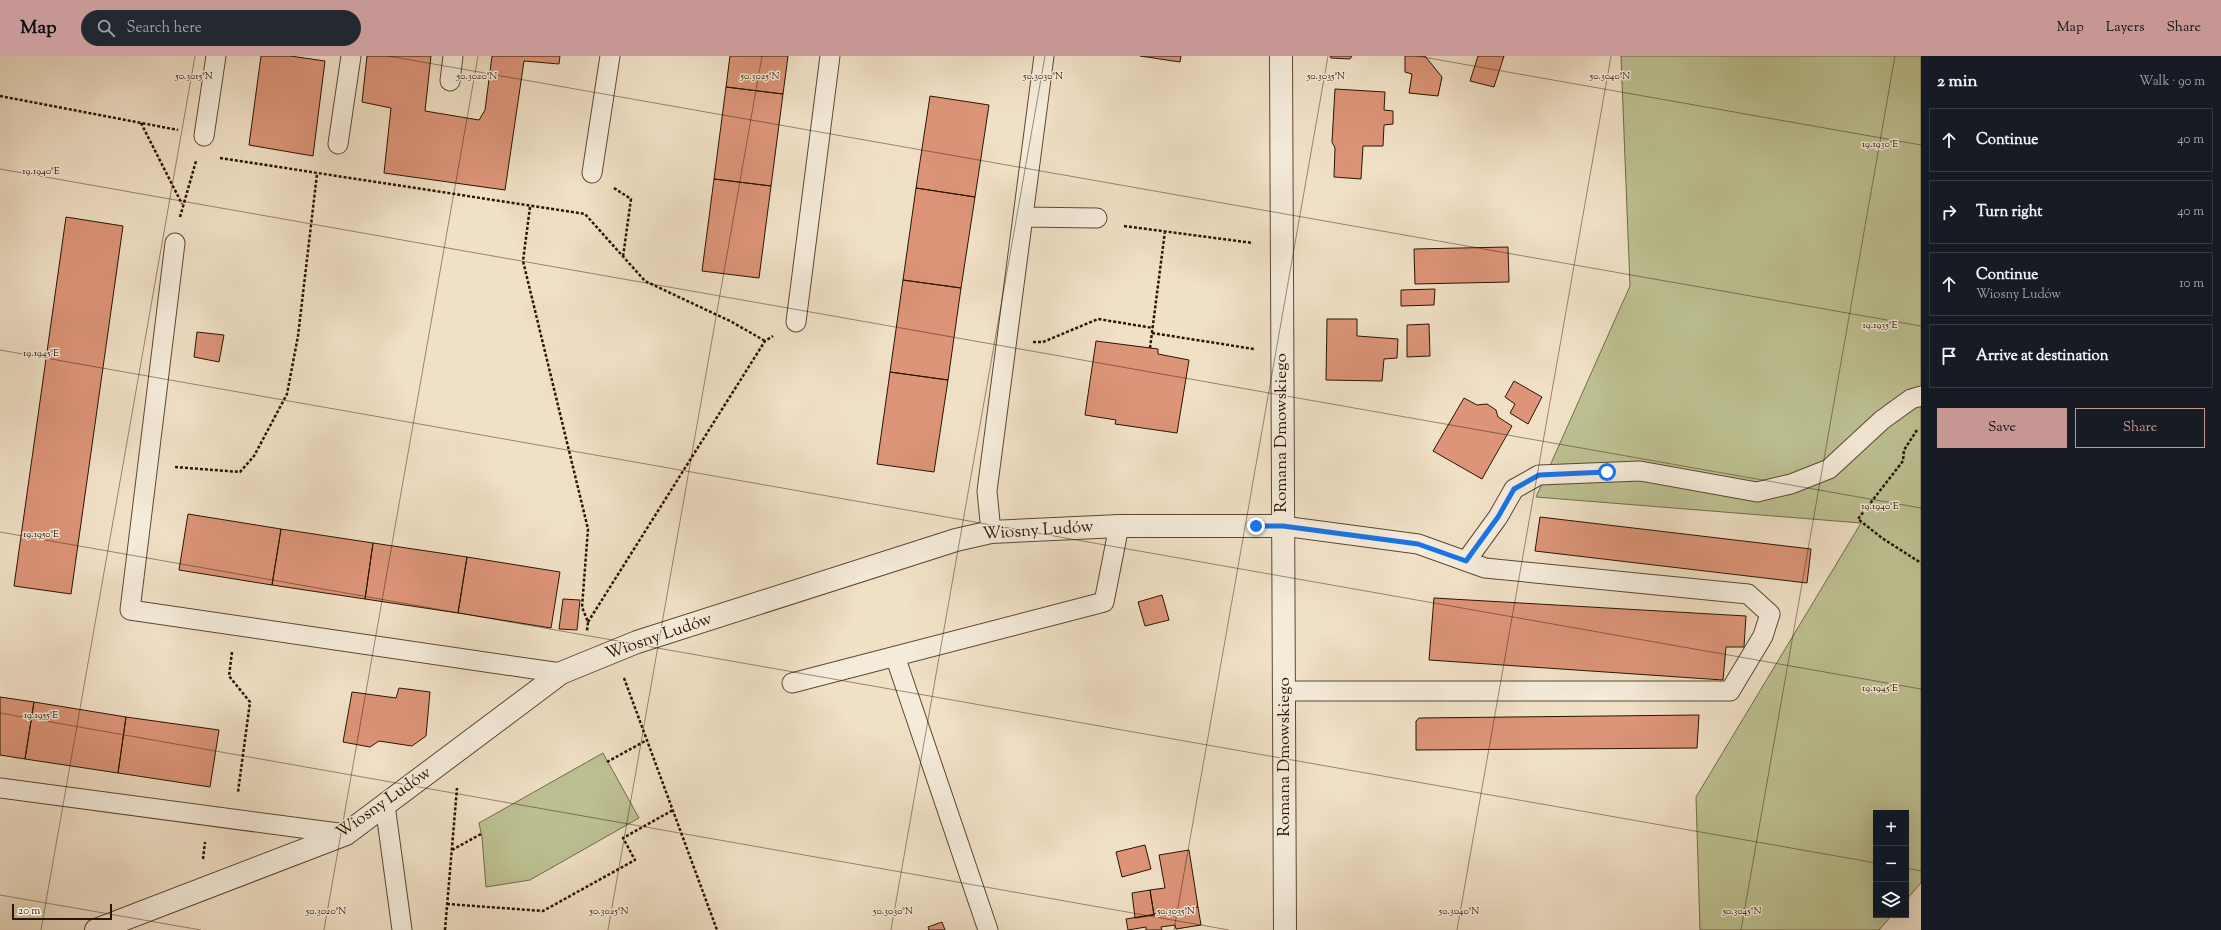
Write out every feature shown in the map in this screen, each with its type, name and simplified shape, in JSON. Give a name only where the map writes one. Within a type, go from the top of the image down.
[{"type":"street","name":"Romana Dmowskiego","points":[[1281,56],[1285,930]]},
{"type":"street","name":"Wiosny Ludów","points":[[96,930],[346,834],[560,674],[637,642],[933,547],[991,532],[1118,526],[1283,526]]},
{"type":"lane","points":[[204,136],[216,56]]},
{"type":"lane","points":[[338,144],[351,56]]},
{"type":"lane","points":[[450,81],[453,56]]},
{"type":"lane","points":[[592,173],[610,56]]},
{"type":"lane","points":[[796,322],[830,56]]},
{"type":"lane","points":[[991,532],[988,491],[1044,56]]},
{"type":"lane","points":[[1023,217],[1097,218]]},
{"type":"lane","points":[[175,243],[130,610],[560,674]]},
{"type":"lane","points":[[1466,561],[1498,517],[1514,489],[1539,475],[1640,471],[1757,492],[1791,484],[1829,469],[1882,420],[1911,399],[1921,396]]},
{"type":"lane","points":[[792,683],[1104,602],[1118,526]]},
{"type":"lane","points":[[1283,526],[1418,544],[1485,568],[1748,594],[1770,614],[1763,636],[1730,691],[1285,691]]},
{"type":"lane","points":[[895,656],[988,930]]},
{"type":"lane","points":[[0,788],[346,834]]},
{"type":"lane","points":[[385,805],[402,930]]},
{"type":"path","points":[[0,96],[176,129]]},
{"type":"path","points":[[140,122],[183,204]]},
{"type":"path","points":[[213,157],[317,174],[520,203],[530,207],[585,214],[645,281],[732,322],[765,341]]},
{"type":"path","points":[[182,208],[197,159]]},
{"type":"path","points":[[148,465],[240,472],[254,456],[288,394],[292,377],[317,174]]},
{"type":"path","points":[[530,207],[523,261],[588,530],[582,607],[588,622],[765,341],[796,322]]},
{"type":"path","points":[[623,258],[630,207]]},
{"type":"path","points":[[1097,218],[1104,223],[1255,244]]},
{"type":"path","points":[[1150,348],[1165,231]]},
{"type":"path","points":[[1007,343],[1043,342],[1098,319],[1153,328]]},
{"type":"path","points":[[1152,333],[1255,349]]},
{"type":"path","points":[[1920,425],[1904,450],[1903,461],[1858,519],[1882,538],[1921,563]]},
{"type":"path","points":[[234,819],[250,702],[229,676],[236,625]]},
{"type":"path","points":[[614,651],[717,930]]},
{"type":"path","points":[[607,762],[647,740]]},
{"type":"path","points":[[445,930],[459,770],[456,752]]},
{"type":"path","points":[[447,904],[543,911],[635,860],[623,838],[673,810]]},
{"type":"path","points":[[208,816],[202,867],[208,887]]},
{"type":"path","points":[[452,850],[481,834]]},
{"type":"green space","points":[[1621,56],[1921,56],[1921,883],[1909,897],[1909,810],[1873,810],[1873,918],[1889,918],[1879,930],[1700,930],[1696,797],[1861,523],[1536,497],[1630,286]]},
{"type":"green space","points":[[603,753],[639,818],[530,880],[486,887],[482,837],[479,823]]},
{"type":"building","points":[[261,56],[290,56],[325,61],[313,156],[249,145]]},
{"type":"building","points":[[367,56],[431,56],[425,111],[479,120],[485,110],[492,56],[560,56],[559,64],[524,61],[505,190],[384,173],[391,108],[362,102]]},
{"type":"building","points":[[730,56],[788,56],[783,94],[726,87]]},
{"type":"building","points":[[1140,56],[1181,56],[1180,62]]},
{"type":"building","points":[[1330,56],[1352,56],[1350,59],[1331,58]]},
{"type":"building","points":[[1405,56],[1425,56],[1442,77],[1438,96],[1409,93],[1412,74],[1405,72]]},
{"type":"building","points":[[1478,56],[1504,56],[1494,87],[1470,81]]},
{"type":"building","points":[[726,87],[783,94],[771,186],[714,179]]},
{"type":"building","points":[[1335,89],[1385,92],[1384,110],[1393,111],[1393,124],[1384,125],[1383,146],[1363,146],[1361,179],[1334,177],[1335,148],[1332,142]]},
{"type":"building","points":[[930,96],[989,105],[975,197],[916,188]]},
{"type":"building","points":[[714,179],[771,186],[759,278],[702,271]]},
{"type":"building","points":[[916,188],[975,197],[961,288],[903,280]]},
{"type":"building","points":[[66,217],[123,226],[71,594],[14,586]]},
{"type":"building","points":[[1508,247],[1509,282],[1415,284],[1414,249]]},
{"type":"building","points":[[903,280],[961,288],[948,380],[890,372]]},
{"type":"building","points":[[1435,289],[1434,305],[1401,306],[1401,290]]},
{"type":"building","points":[[1327,319],[1357,319],[1357,336],[1398,339],[1397,358],[1384,359],[1382,381],[1326,380]]},
{"type":"building","points":[[1429,324],[1430,356],[1407,357],[1407,325]]},
{"type":"building","points":[[197,332],[224,335],[219,362],[194,357]]},
{"type":"building","points":[[1096,341],[1158,349],[1158,354],[1189,360],[1177,433],[1115,424],[1116,420],[1085,415]]},
{"type":"building","points":[[890,372],[948,380],[934,472],[877,464]]},
{"type":"building","points":[[1514,381],[1542,397],[1528,424],[1510,413],[1515,404],[1505,397]]},
{"type":"building","points":[[1464,398],[1477,405],[1487,404],[1496,410],[1498,417],[1512,426],[1482,479],[1433,451]]},
{"type":"building","points":[[188,514],[281,529],[272,585],[179,570]]},
{"type":"building","points":[[1540,517],[1811,549],[1807,583],[1535,551]]},
{"type":"building","points":[[281,529],[373,543],[365,599],[272,585]]},
{"type":"building","points":[[373,543],[467,557],[458,613],[365,599]]},
{"type":"building","points":[[467,557],[560,572],[551,628],[458,613]]},
{"type":"building","points":[[1162,595],[1169,620],[1145,626],[1138,602]]},
{"type":"building","points":[[1434,598],[1746,616],[1744,647],[1726,647],[1723,680],[1429,660]]},
{"type":"building","points":[[563,599],[580,600],[577,630],[559,629]]},
{"type":"building","points":[[399,688],[430,692],[426,736],[412,746],[379,741],[370,747],[343,742],[352,692],[396,698]]},
{"type":"building","points":[[0,697],[34,702],[25,759],[0,755]]},
{"type":"building","points":[[34,702],[126,717],[118,773],[25,759]]},
{"type":"building","points":[[1699,715],[1697,748],[1416,750],[1416,721],[1419,718]]},
{"type":"building","points":[[126,717],[219,730],[210,787],[118,773]]},
{"type":"building","points":[[1145,845],[1151,869],[1122,877],[1116,852]]},
{"type":"building","points":[[1189,850],[1198,907],[1154,915],[1150,890],[1165,888],[1159,855]]},
{"type":"building","points":[[1150,890],[1154,915],[1135,918],[1132,893]]},
{"type":"building","points":[[1198,907],[1201,925],[1176,929],[1175,925],[1161,927],[1162,930],[1146,930],[1146,927],[1128,930],[1126,919]]},
{"type":"building","points":[[942,922],[945,930],[929,930],[928,927]]},
{"type":"route","points":[[1256,526],[1283,526],[1418,544],[1466,561],[1498,517],[1514,489],[1539,475],[1607,472]]}]
